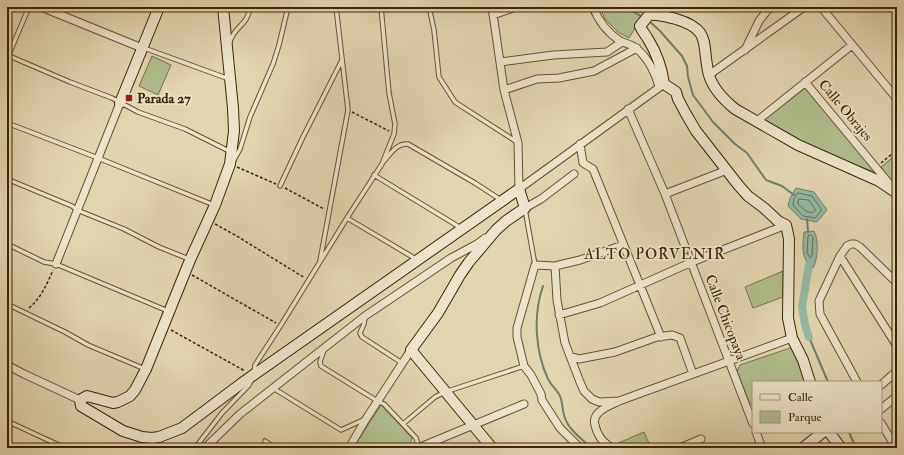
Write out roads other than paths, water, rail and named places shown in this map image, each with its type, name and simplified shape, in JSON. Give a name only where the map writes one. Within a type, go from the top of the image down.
[{"type":"street","points":[[42,7],[142,48]]},
{"type":"street","points":[[56,264],[159,7]]},
{"type":"street","points":[[80,400],[87,396],[112,403],[123,400],[130,396],[135,390],[146,369],[190,260],[215,206],[230,164],[234,131],[223,7]]},
{"type":"street","points":[[492,7],[504,90],[518,143],[519,189],[525,208]]},
{"type":"street","points":[[493,15],[516,7]]},
{"type":"street","points":[[593,7],[607,30],[622,42],[637,48],[644,56],[662,85],[676,92],[678,99],[696,131],[748,196],[778,221],[786,225]]},
{"type":"street","points":[[80,400],[81,406],[84,409],[123,431],[142,437],[152,438],[171,433],[182,428],[242,383],[519,189],[662,85],[663,76],[658,60],[640,26],[652,11],[657,8],[665,7]]},
{"type":"street","points":[[745,50],[758,21],[770,7]]},
{"type":"street","points":[[709,75],[804,7]]},
{"type":"street","points":[[821,7],[897,99]]},
{"type":"street","points":[[649,15],[656,14],[679,20],[692,25],[699,30],[703,39],[709,75],[717,91],[735,109],[798,146],[879,181],[897,191]]},
{"type":"street","points":[[500,62],[553,55],[607,52],[622,42]]},
{"type":"street","points":[[757,121],[852,46]]},
{"type":"street","points":[[504,90],[537,79],[559,78],[594,72],[637,48]]},
{"type":"street","name":"Calle Obrajes","points":[[805,82],[897,191]]},
{"type":"street","name":"Calle Chicopaya","points":[[628,109],[665,194],[729,362],[750,409],[752,419]]},
{"type":"street","points":[[580,144],[583,163],[593,169],[661,336]]},
{"type":"street","points":[[665,194],[727,170]]},
{"type":"street","points":[[205,448],[240,414],[365,316],[451,258],[477,244],[506,221],[541,199],[574,174]]},
{"type":"street","points":[[559,315],[600,303],[692,262],[786,225]]},
{"type":"street","points":[[786,225],[789,239],[788,318],[792,338],[803,360],[810,381]]},
{"type":"street","points":[[349,448],[411,350],[438,313],[460,275],[496,230]]},
{"type":"street","points":[[855,381],[820,314],[819,301],[840,256],[847,246],[851,244],[855,244],[897,283]]},
{"type":"street","points":[[580,448],[560,428],[542,400],[541,394],[531,375],[524,366],[517,337],[517,328],[535,265],[555,266],[580,260],[623,245]]},
{"type":"street","points":[[840,256],[897,346]]},
{"type":"street","points":[[555,266],[557,300],[565,343],[584,391],[599,402],[619,401]]},
{"type":"street","points":[[570,356],[579,359],[615,352],[661,336],[672,335],[680,338],[693,374]]},
{"type":"street","points":[[611,448],[601,439],[594,422],[596,415],[602,410],[619,401],[792,338]]},
{"type":"street","points":[[411,350],[492,448]]},
{"type":"street","points":[[7,365],[80,400]]},
{"type":"street","points":[[882,384],[897,371]]},
{"type":"street","points":[[882,408],[897,396]]},
{"type":"street","points":[[419,448],[524,404]]},
{"type":"street","points":[[882,425],[896,448]]},
{"type":"street","points":[[756,433],[762,448]]},
{"type":"street","points":[[803,448],[822,433]]},
{"type":"street","points":[[830,433],[838,447]]},
{"type":"street","points":[[680,448],[688,446],[701,439]]},
{"type":"lane","points":[[29,7],[7,56],[112,98],[138,112],[185,129],[232,152]]},
{"type":"lane","points":[[227,53],[232,36],[248,18],[250,7]]},
{"type":"lane","points":[[230,164],[237,156],[250,117],[273,64],[288,7]]},
{"type":"lane","points":[[319,263],[348,110],[336,7]]},
{"type":"lane","points":[[381,7],[389,92],[395,124],[394,134],[382,164]]},
{"type":"lane","points":[[429,7],[434,30],[437,72],[441,82],[456,102],[461,106],[518,143]]},
{"type":"lane","points":[[142,48],[230,80]]},
{"type":"lane","points":[[280,186],[342,59]]},
{"type":"lane","points":[[7,123],[98,158],[215,206]]},
{"type":"lane","points":[[195,448],[222,413],[249,385],[255,366],[308,280],[374,175],[397,147],[402,144],[408,144],[475,182],[502,201]]},
{"type":"lane","points":[[374,175],[462,228]]},
{"type":"lane","points":[[7,179],[124,229],[159,247],[190,260]]},
{"type":"lane","points":[[525,208],[535,265]]},
{"type":"lane","points":[[347,218],[417,260]]},
{"type":"lane","points":[[7,244],[44,262],[56,264],[169,312]]},
{"type":"lane","points":[[7,304],[65,332],[88,345],[146,369]]},
{"type":"lane","points":[[365,316],[364,324],[360,333],[362,337],[403,364]]},
{"type":"lane","points":[[326,346],[320,362],[321,366],[384,404],[416,438],[419,448]]},
{"type":"lane","points":[[403,424],[434,397],[524,366]]},
{"type":"lane","points":[[272,388],[341,430],[366,419]]},
{"type":"lane","points":[[7,421],[65,448]]},
{"type":"lane","points":[[265,441],[275,448]]},
{"type":"water","points":[[796,188],[814,192],[827,210],[817,222],[801,219],[788,206],[790,198]]},
{"type":"water","points":[[814,231],[817,240],[817,250],[813,268],[804,256],[803,247],[804,232]]},
{"type":"waterway","points":[[626,7],[642,17]]},
{"type":"waterway","points":[[648,20],[682,56],[687,66],[688,77],[693,95],[713,122],[735,144],[747,153],[766,180],[782,186],[794,195]]},
{"type":"waterway","points":[[807,219],[808,232]]},
{"type":"waterway","points":[[809,265],[802,307],[809,337]]},
{"type":"waterway","points":[[543,286],[537,321],[540,357],[549,381],[558,392],[567,422],[591,448]]},
{"type":"waterway","points":[[809,337],[828,381]]},
{"type":"waterway","points":[[849,433],[856,448]]},
{"type":"place","name":"Parada 27","points":[[129,98]]},
{"type":"district","name":"ALTO PORVENIR","points":[[655,254]]}]
